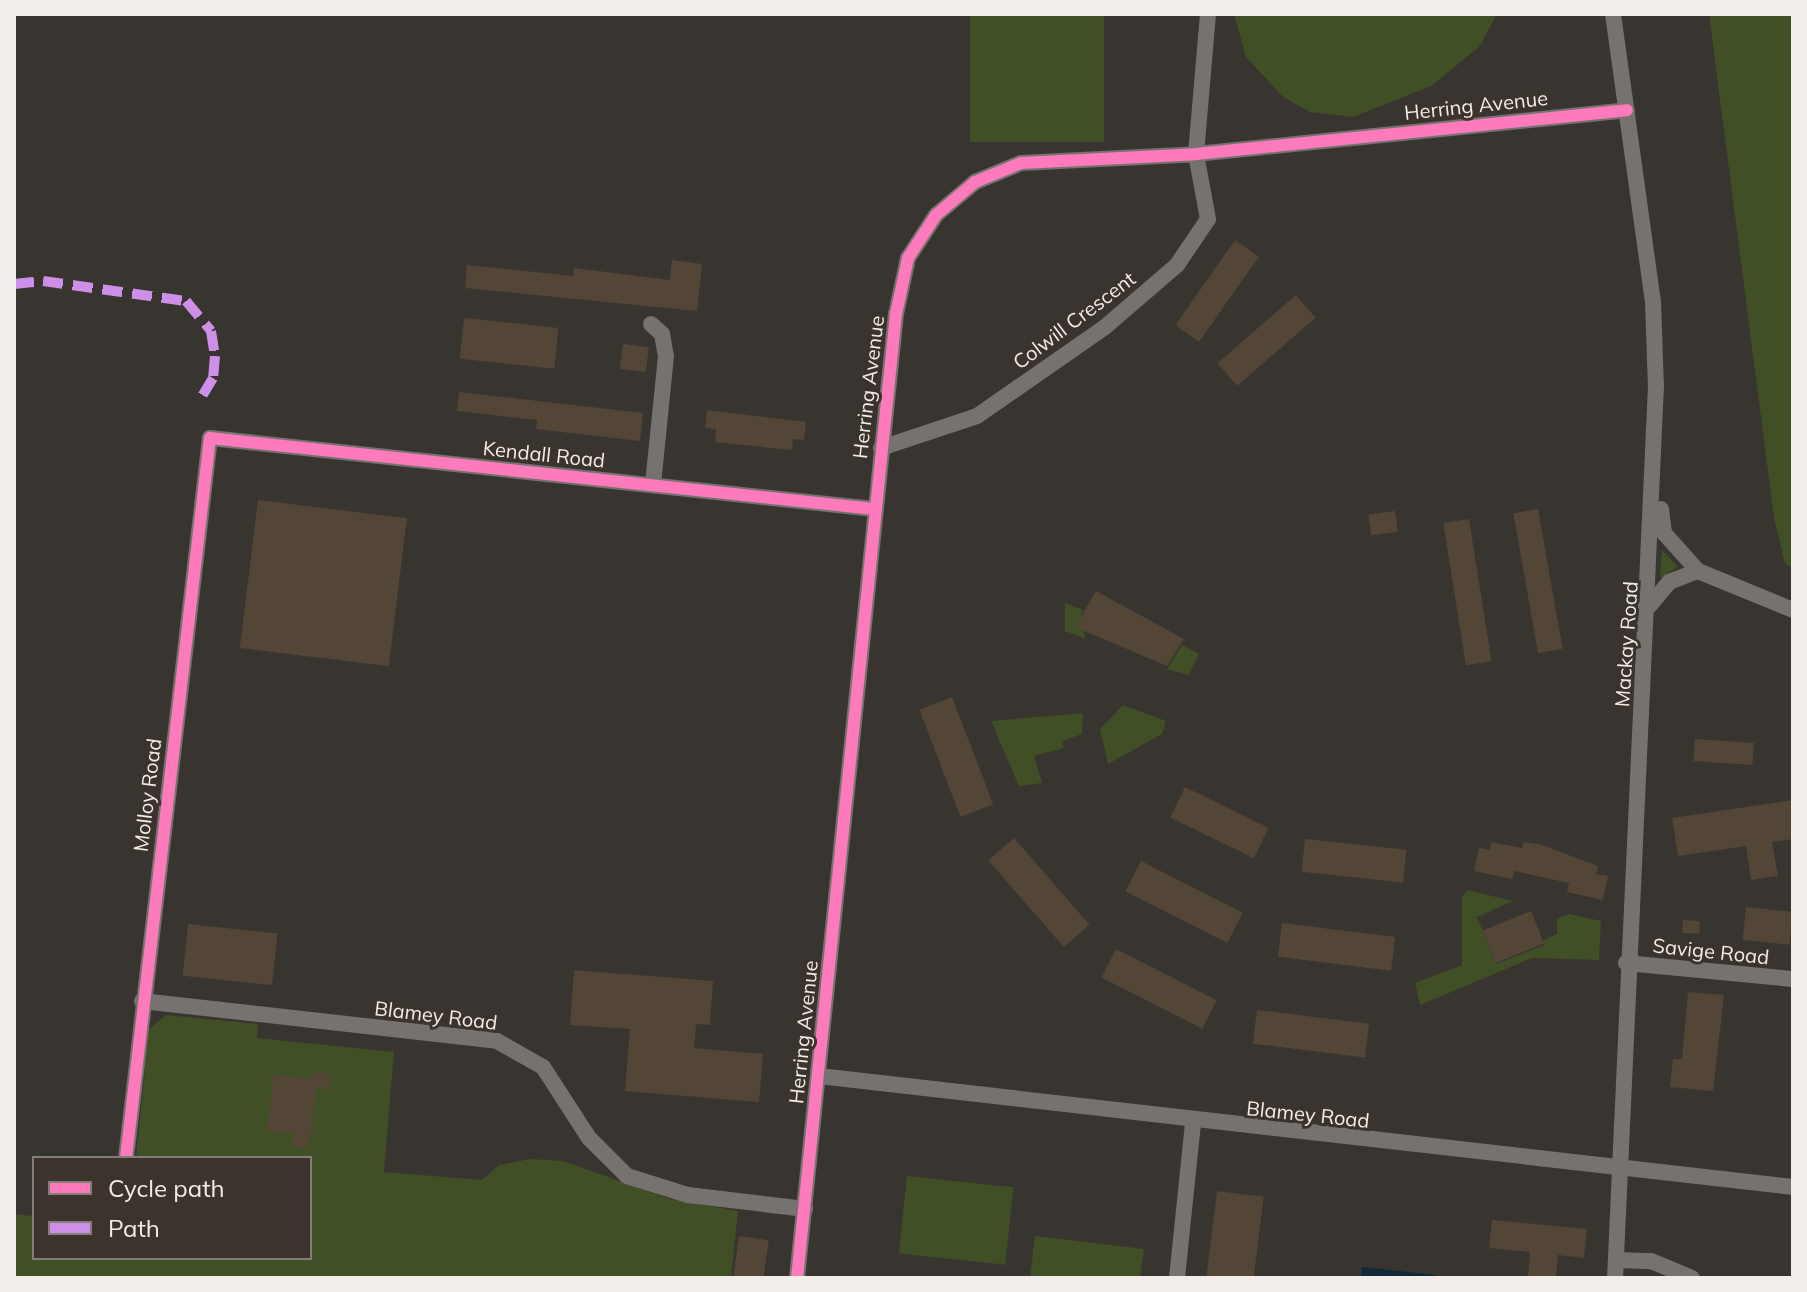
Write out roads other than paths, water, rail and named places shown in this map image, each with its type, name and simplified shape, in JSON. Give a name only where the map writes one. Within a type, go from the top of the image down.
[{"type":"street","name":"Colwill Crescent","points":[[881,448],[977,416],[1105,327],[1177,265],[1208,219],[1196,154],[1208,14]]},
{"type":"street","name":"Mackay Road","points":[[1613,14],[1653,302],[1656,477],[1626,963],[1615,1278]]},
{"type":"street","name":"Herring Avenue","points":[[797,1278],[881,448],[908,258],[936,215],[975,182],[1021,163],[1196,154],[1627,110]]},
{"type":"street","points":[[651,324],[662,334],[666,356],[653,485]]},
{"type":"street","name":"Kendall Road","points":[[210,438],[874,509]]},
{"type":"street","name":"Molloy Road","points":[[126,1156],[210,438]]},
{"type":"street","points":[[1656,477],[1664,533],[1698,571],[1793,610]]},
{"type":"street","points":[[1648,609],[1655,593],[1669,582],[1698,571]]},
{"type":"street","name":"Savige Road","points":[[1626,963],[1793,979]]},
{"type":"street","name":"Blamey Road","points":[[142,1001],[497,1041],[543,1067],[589,1138],[627,1176],[688,1195],[805,1209]]},
{"type":"street","name":"Blamey Road","points":[[819,1076],[1193,1123],[1793,1187]]},
{"type":"street","points":[[1177,1278],[1193,1123]]},
{"type":"street","points":[[1616,1260],[1651,1261],[1692,1278]]},
{"type":"water","points":[[1362,1267],[1435,1275],[1435,1278],[1361,1278]]}]
